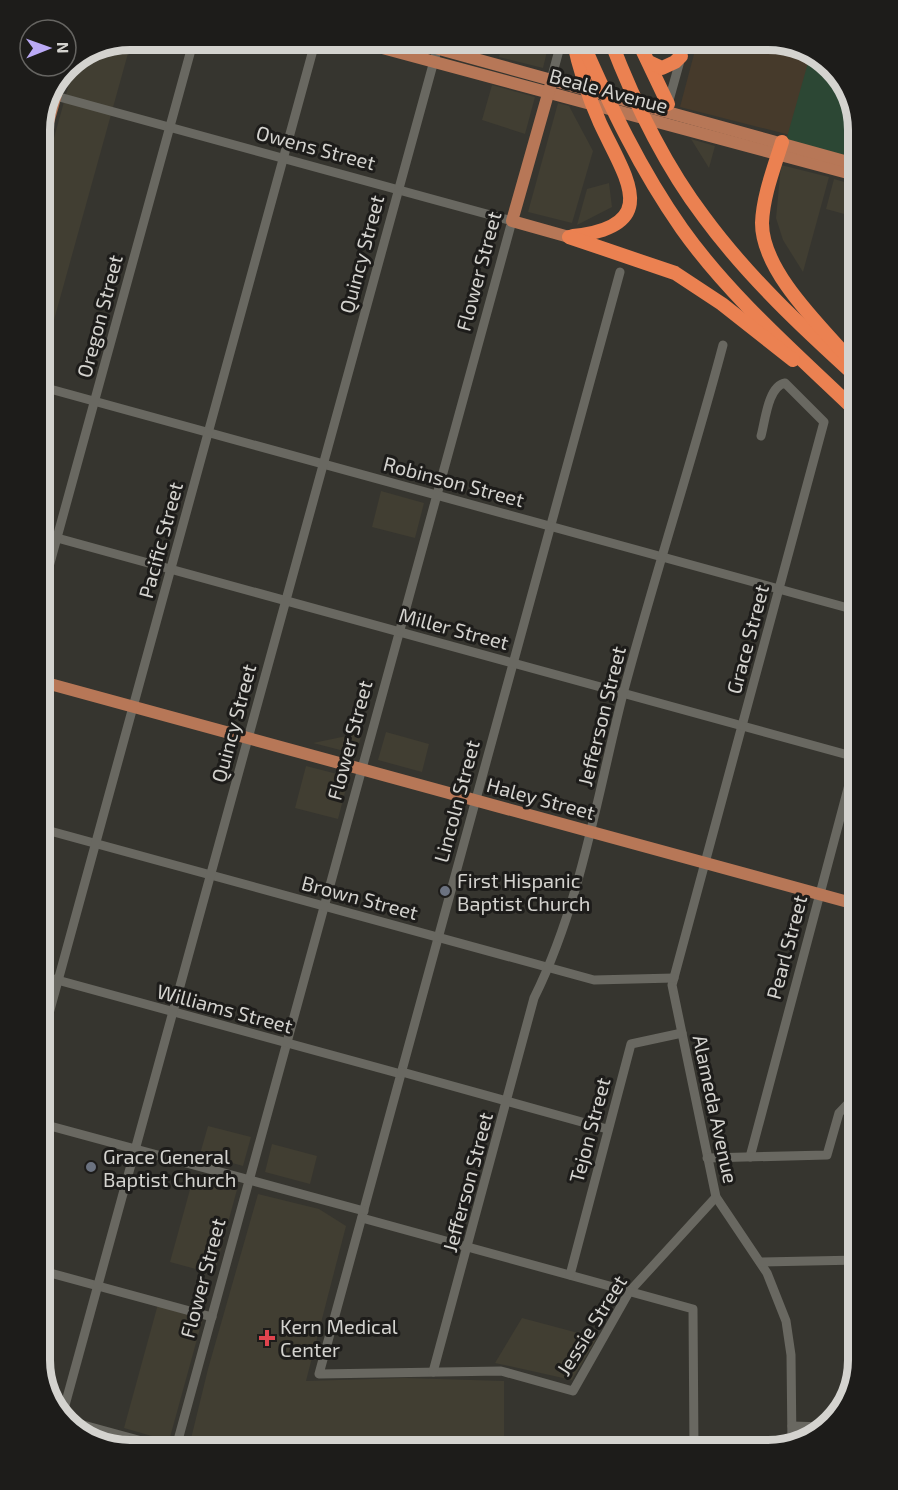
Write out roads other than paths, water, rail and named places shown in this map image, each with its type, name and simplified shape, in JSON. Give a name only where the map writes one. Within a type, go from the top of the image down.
[{"type":"highway","points":[[569,237],[596,234],[617,225],[624,217],[631,199],[627,177],[589,96],[576,50]]},
{"type":"highway","points":[[586,50],[621,132],[682,230],[742,300],[848,404]]},
{"type":"highway","points":[[615,50],[651,134],[704,217],[778,303],[848,369]]},
{"type":"highway","points":[[643,50],[664,108]]},
{"type":"highway","points":[[648,62],[662,68],[675,62],[681,56]]},
{"type":"highway","points":[[782,142],[763,212],[763,236],[769,257],[782,279],[848,357]]},
{"type":"highway","points":[[569,237],[675,273],[698,287],[848,406]]},
{"type":"main road","name":"Beale Avenue","points":[[388,50],[582,104],[848,173]]},
{"type":"main road","name":"Beale Avenue","points":[[458,50],[551,80],[664,108],[848,162]]},
{"type":"main road","name":"Flower Street","points":[[512,221],[551,80]]},
{"type":"main road","points":[[658,124],[664,108]]},
{"type":"main road","name":"Owens Street","points":[[512,221],[569,237]]},
{"type":"main road","name":"Haley Street","points":[[50,684],[848,902]]},
{"type":"street","name":"Oregon Street","points":[[50,565],[191,50]]},
{"type":"street","name":"Pacific Street","points":[[49,1013],[313,50]]},
{"type":"street","name":"Quincy Street","points":[[64,1407],[437,50]]},
{"type":"street","name":"Flower Street","points":[[551,80],[559,50]]},
{"type":"street","points":[[664,108],[683,50]]},
{"type":"street","name":"Owens Street","points":[[57,97],[512,221]]},
{"type":"street","name":"Flower Street","points":[[178,1440],[512,221]]},
{"type":"street","name":"Lincoln Street","points":[[319,1374],[621,272]]},
{"type":"street","name":"Jefferson Street","points":[[433,1372],[534,998],[550,966],[590,831],[624,693],[723,345]]},
{"type":"street","name":"Grace Street","points":[[674,978],[824,422],[785,384],[781,384],[774,390],[761,436]]},
{"type":"street","name":"Robinson Street","points":[[50,389],[848,607]]},
{"type":"street","name":"Miller Street","points":[[50,536],[742,726],[848,752]]},
{"type":"street","name":"Pearl Street","points":[[750,1157],[848,790]]},
{"type":"street","name":"Brown Street","points":[[49,831],[550,966],[594,980],[674,978]]},
{"type":"street","name":"Williams Street","points":[[49,978],[607,1129]]},
{"type":"street","name":"Alameda Avenue","points":[[674,978],[672,985],[716,1197],[760,1262],[775,1289],[789,1337],[792,1437]]},
{"type":"street","name":"Tejon Street","points":[[570,1275],[631,1044],[682,1034]]},
{"type":"street","points":[[708,1158],[827,1155],[839,1113],[848,1104]]},
{"type":"street","points":[[49,1126],[249,1180],[467,1247],[693,1309],[694,1440]]},
{"type":"street","name":"Jessie Street","points":[[319,1374],[501,1371],[573,1391],[629,1292],[716,1197]]},
{"type":"street","points":[[760,1262],[848,1260]]},
{"type":"street","points":[[49,1273],[212,1317]]},
{"type":"street","points":[[82,1425],[138,1440]]},
{"type":"street","points":[[792,1426],[813,1427]]},
{"type":"place","name":"First Hispanic Baptist Church","points":[[445,891]]},
{"type":"place","name":"Grace General Baptist Church","points":[[91,1167]]},
{"type":"place","name":"Kern Medical Center","points":[[267,1338]]}]
